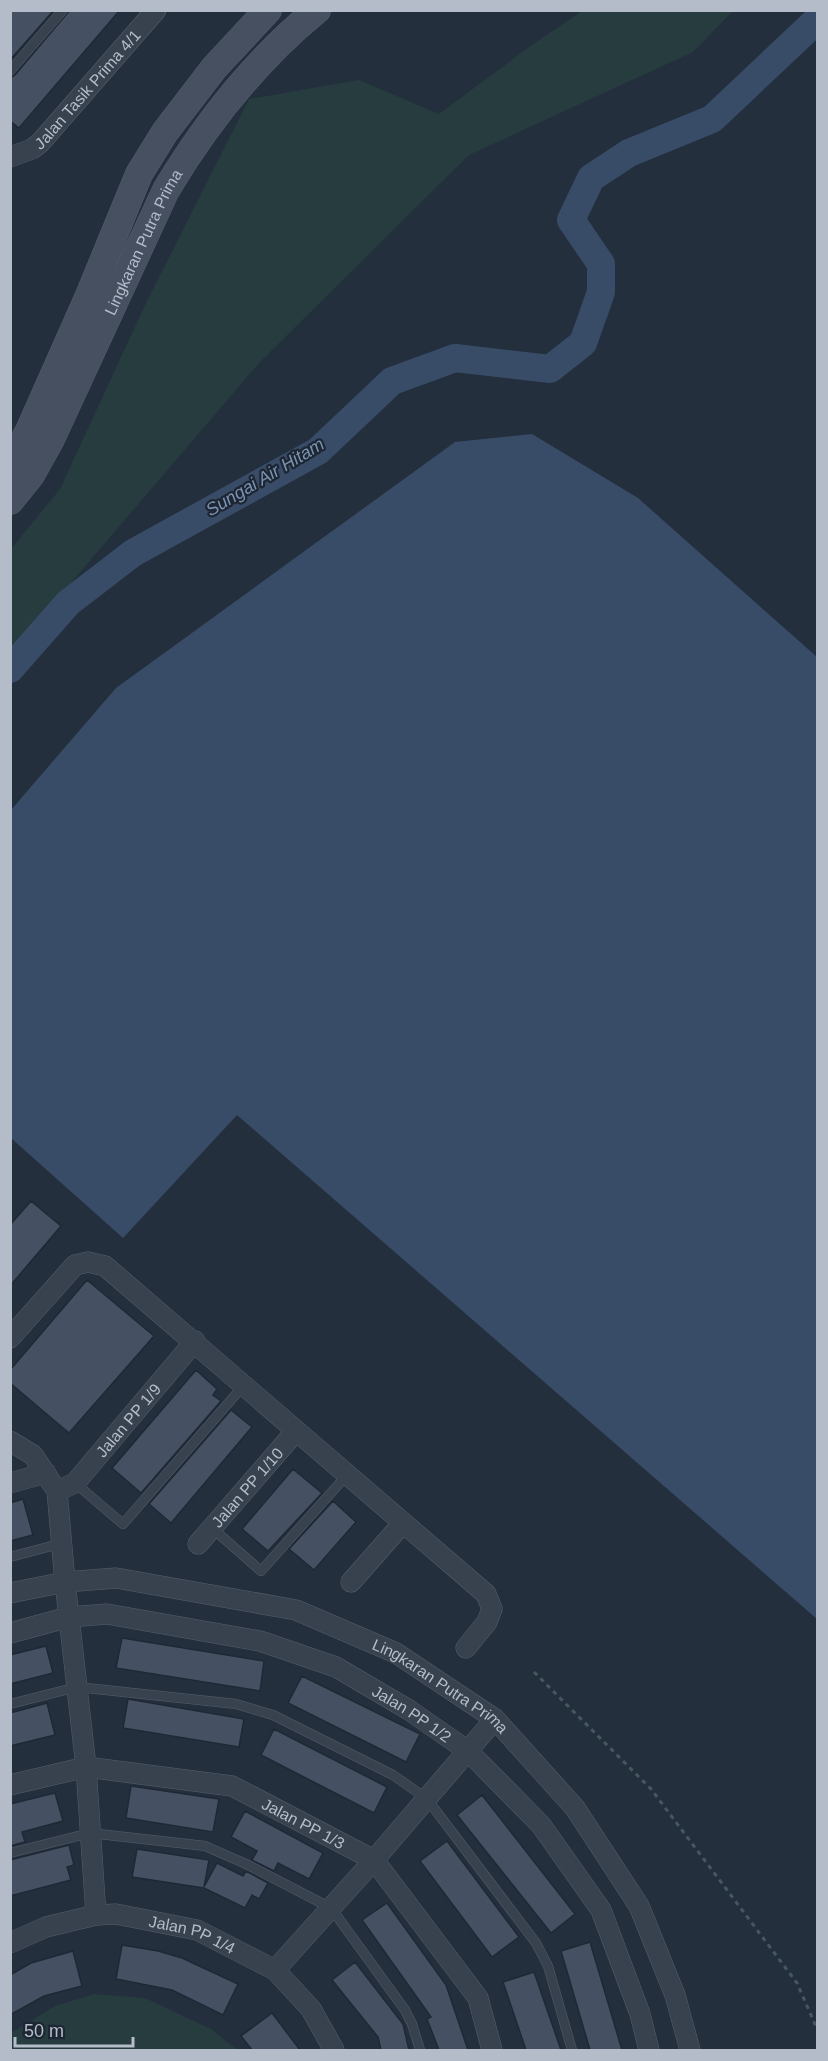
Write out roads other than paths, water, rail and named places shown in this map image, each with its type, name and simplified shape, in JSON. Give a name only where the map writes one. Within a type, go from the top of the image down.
[{"type":"main road","name":"Lingkaran Putra Prima","points":[[10,464],[34,421],[139,174],[165,132],[214,69],[270,10]]},
{"type":"main road","name":"Lingkaran Putra Prima","points":[[10,501],[31,475],[51,439],[166,190],[188,152],[238,88],[291,32],[317,10]]},
{"type":"street","name":"Jalan Tasik Prima 4/1","points":[[10,157],[32,149],[40,143],[156,10]]},
{"type":"street","points":[[270,10],[291,32]]},
{"type":"street","points":[[10,1338],[75,1265],[88,1262],[105,1266],[195,1341],[402,1524],[486,1594],[492,1609],[487,1622],[466,1648]]},
{"type":"street","name":"Jalan PP 1/9","points":[[57,1491],[75,1483],[195,1341]]},
{"type":"street","name":"Jalan PP 1/10","points":[[198,1544],[296,1431]]},
{"type":"street","points":[[10,1441],[33,1455],[57,1491],[86,1767],[96,1915]]},
{"type":"street","points":[[10,1483],[46,1473]]},
{"type":"street","points":[[351,1582],[402,1524]]},
{"type":"street","name":"Lingkaran Putra Prima","points":[[10,1593],[65,1582],[116,1578],[296,1610],[396,1653],[495,1719],[575,1808],[639,1906],[675,1995],[690,2050]]},
{"type":"street","name":"Jalan PP 1/2","points":[[10,1633],[69,1617],[107,1614],[260,1641],[336,1667],[409,1710],[468,1751],[541,1825],[601,1910],[640,2014],[649,2050]]},
{"type":"street","points":[[275,1970],[374,1860],[495,1719]]},
{"type":"street","name":"Jalan PP 1/3","points":[[10,1785],[86,1767],[232,1786],[374,1860],[478,1998],[492,2050]]},
{"type":"street","name":"Jalan PP 1/4","points":[[10,1943],[46,1927],[96,1915],[116,1914],[197,1930],[275,1970],[311,2009],[334,2050]]},
{"type":"lane","points":[[10,71],[63,10]]},
{"type":"lane","points":[[75,1483],[123,1524],[244,1385]]},
{"type":"lane","points":[[212,1528],[261,1571],[346,1475]]},
{"type":"lane","points":[[10,1557],[63,1544]]},
{"type":"lane","points":[[10,1704],[77,1687],[236,1704],[273,1715],[393,1775],[428,1798],[536,1943],[548,1966],[572,2050]]},
{"type":"lane","points":[[10,1853],[90,1833],[205,1846],[246,1864],[331,1908],[405,2010],[420,2050]]},
{"type":"water","points":[[532,434],[638,498],[817,657],[817,1619],[237,1115],[123,1238],[11,1138],[11,810],[116,688],[455,442]]},
{"type":"waterway","name":"Sungai Air Hitam","points":[[10,669],[68,603],[133,553],[318,451],[392,381],[455,358],[550,369],[583,343],[601,292],[601,264],[571,220],[591,178],[629,153],[712,119],[818,19]]}]
